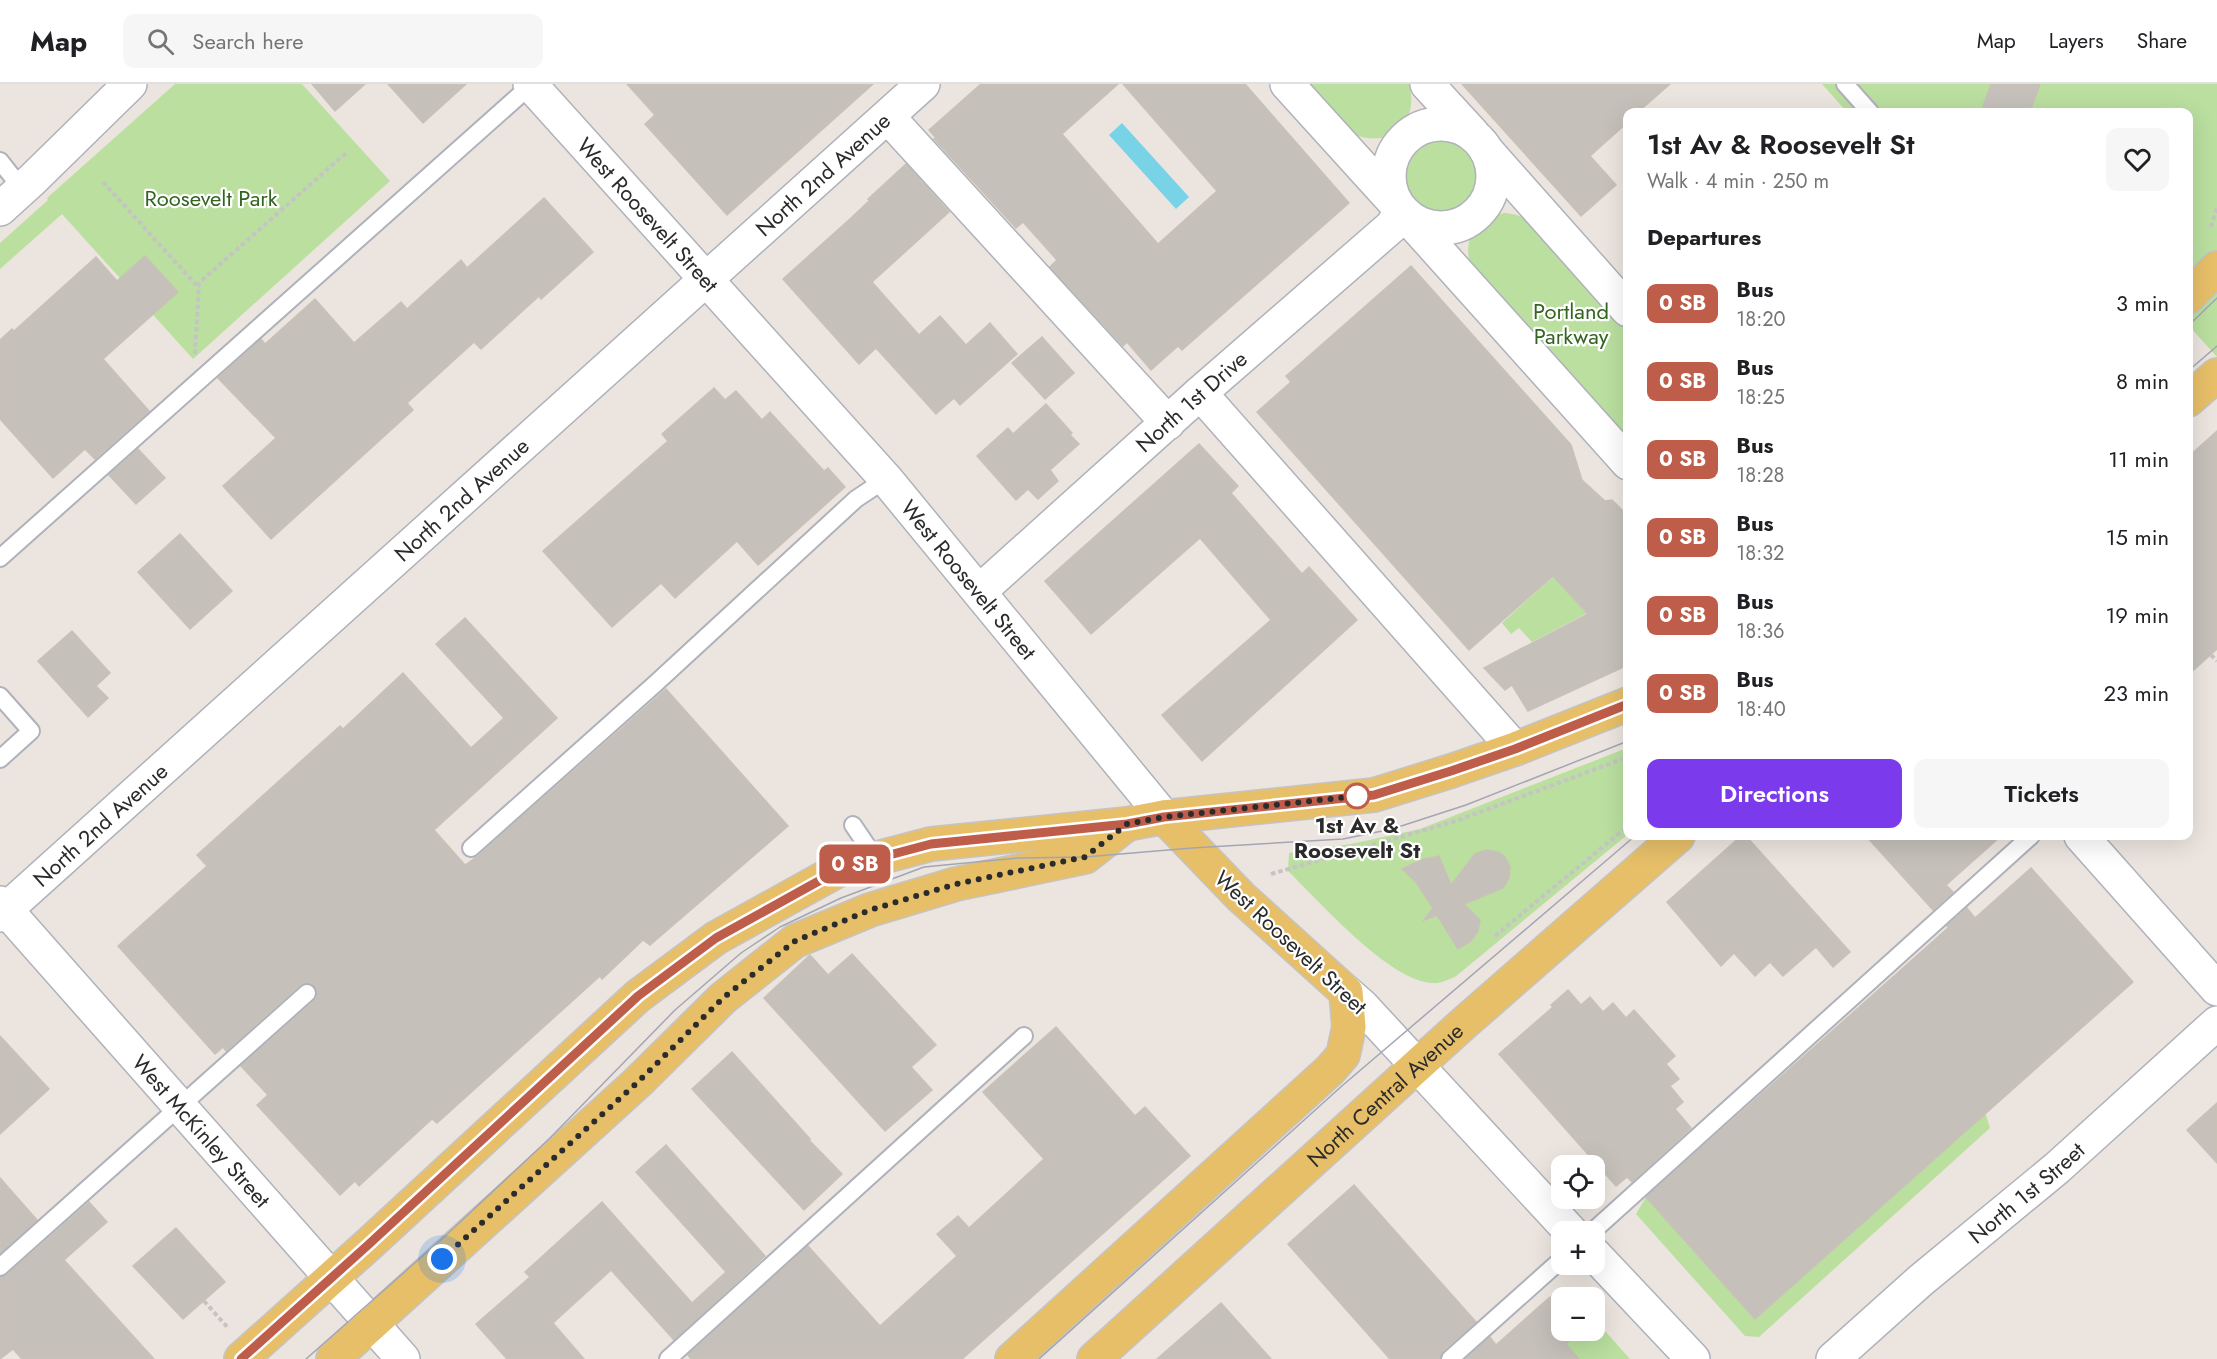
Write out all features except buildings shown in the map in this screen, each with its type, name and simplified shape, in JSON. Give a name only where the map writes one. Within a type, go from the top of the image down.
[{"type":"main road","points":[[2193,292],[2217,268]]},
{"type":"main road","points":[[2193,396],[2217,375]]},
{"type":"main road","points":[[236,1346],[331,1278],[638,996],[716,938],[844,867],[931,844],[1374,795],[1515,749],[1623,706]]},
{"type":"main road","name":"West Roosevelt Street","points":[[1164,817],[1241,897],[1346,992]]},
{"type":"main road","points":[[333,1359],[613,1105],[723,998],[795,941],[870,910],[956,884],[1085,857],[1127,824]]},
{"type":"main road","name":"North Central Avenue","points":[[1094,1359],[1416,1066],[1673,840]]},
{"type":"main road","points":[[1012,1359],[1330,1070],[1343,1055],[1349,1027],[1346,992]]},
{"type":"main road","points":[[1069,1359],[1089,1342],[1128,1327]]},
{"type":"street","points":[[11,199],[130,84]]},
{"type":"street","name":"North 2nd Avenue","points":[[2,909],[923,84]]},
{"type":"street","points":[[1287,84],[1623,457]]},
{"type":"street","points":[[1427,84],[1623,304]]},
{"type":"street","name":"West Roosevelt Street","points":[[530,85],[886,479],[1164,817]]},
{"type":"street","points":[[888,117],[1168,423]]},
{"type":"street","points":[[1439,123],[1457,126],[1480,142],[1493,167],[1493,185],[1487,202],[1476,216],[1461,225],[1443,229],[1425,227],[1402,211],[1389,186],[1389,168],[1394,151],[1406,137],[1421,127],[1439,123]]},
{"type":"street","name":"North 1st Drive","points":[[980,591],[1200,393],[1392,226],[1402,211]]},
{"type":"street","points":[[1200,393],[1515,749]]},
{"type":"street","points":[[2085,840],[2217,989]]},
{"type":"street","name":"West McKinley Street","points":[[2,909],[403,1359]]},
{"type":"street","name":"West Roosevelt Street","points":[[1346,992],[1362,1006],[1561,1221]]},
{"type":"street","name":"North 1st Street","points":[[1833,1359],[1920,1281],[2058,1168],[2217,1023]]},
{"type":"street","points":[[1605,1266],[1693,1359]]},
{"type":"lane","points":[[1845,84],[1866,108]]},
{"type":"lane","points":[[0,558],[530,85]]},
{"type":"lane","points":[[0,160],[11,199]]},
{"type":"lane","points":[[471,848],[656,684],[856,499],[886,479]]},
{"type":"lane","points":[[0,696],[31,731],[0,759]]},
{"type":"lane","points":[[853,825],[876,859]]},
{"type":"lane","points":[[1604,1221],[2027,840]]},
{"type":"lane","points":[[0,1267],[307,993]]},
{"type":"lane","points":[[668,1359],[1024,1036]]},
{"type":"lane","points":[[1450,1359],[1551,1269]]},
{"type":"path","points":[[193,387],[199,283],[346,152]]},
{"type":"path","points":[[103,182],[199,288]]},
{"type":"path","points":[[2211,227],[2217,207]]},
{"type":"path","points":[[2211,655],[2217,661]]},
{"type":"path","points":[[1271,874],[1456,821],[1623,759]]},
{"type":"path","points":[[1495,936],[1623,830]]},
{"type":"path","points":[[204,1301],[236,1346]]},
{"type":"green space","name":"Roosevelt Park","points":[[175,84],[302,84],[390,181],[193,359],[62,214],[0,269],[0,243]]},
{"type":"green space","points":[[1307,84],[1409,84],[1410,110],[1406,121],[1390,135],[1366,138],[1353,134]]},
{"type":"green space","points":[[1822,84],[2217,84],[2217,357],[2193,330],[2193,108],[1843,108]]},
{"type":"green space","points":[[1439,138],[1453,141],[1466,149],[1474,162],[1477,176],[1474,190],[1466,203],[1453,211],[1439,214],[1425,211],[1412,203],[1404,190],[1401,176],[1404,162],[1412,149],[1425,141]]},
{"type":"green space","name":"Portland Parkway","points":[[1504,213],[1513,214],[1535,225],[1623,324],[1623,441],[1472,270],[1468,249],[1469,240],[1478,226]]},
{"type":"green space","points":[[1554,576],[1595,609],[1532,642],[1519,628],[1511,634],[1502,623]]},
{"type":"green space","points":[[1623,750],[1623,838],[1455,977],[1439,983],[1416,979],[1377,955],[1356,938],[1288,871],[1289,853],[1351,844],[1420,829]]},
{"type":"green space","points":[[1985,1112],[1990,1128],[1759,1337],[1745,1336],[1636,1214],[1646,1197],[1755,1319]]},
{"type":"green space","points":[[1605,1331],[1630,1359],[1579,1359],[1566,1344],[1569,1341],[1605,1341]]},
{"type":"water","points":[[1122,123],[1189,197],[1176,209],[1109,135]]},
{"type":"tram line","points":[[2193,321],[2217,298]]},
{"type":"tram line","points":[[2193,367],[2217,346]]},
{"type":"tram line","points":[[306,1359],[443,1238],[550,1138],[675,1010],[741,953],[780,927],[841,898],[924,867],[1019,858],[1085,857],[1343,839],[1392,829],[1466,805],[1623,743]]},
{"type":"tram line","points":[[1039,1359],[1343,1085],[1630,840]]},
{"type":"bus line","points":[[241,1359],[638,996],[716,938],[844,867],[931,844],[1374,795],[1515,749],[1623,706]]},
{"type":"place","name":"1st Av & Roosevelt St","points":[[1357,796]]},
{"type":"route","points":[[442,1259],[638,1082],[723,998],[795,941],[870,910],[956,884],[1085,857],[1127,824],[1164,817],[1367,795],[1357,796]]}]
